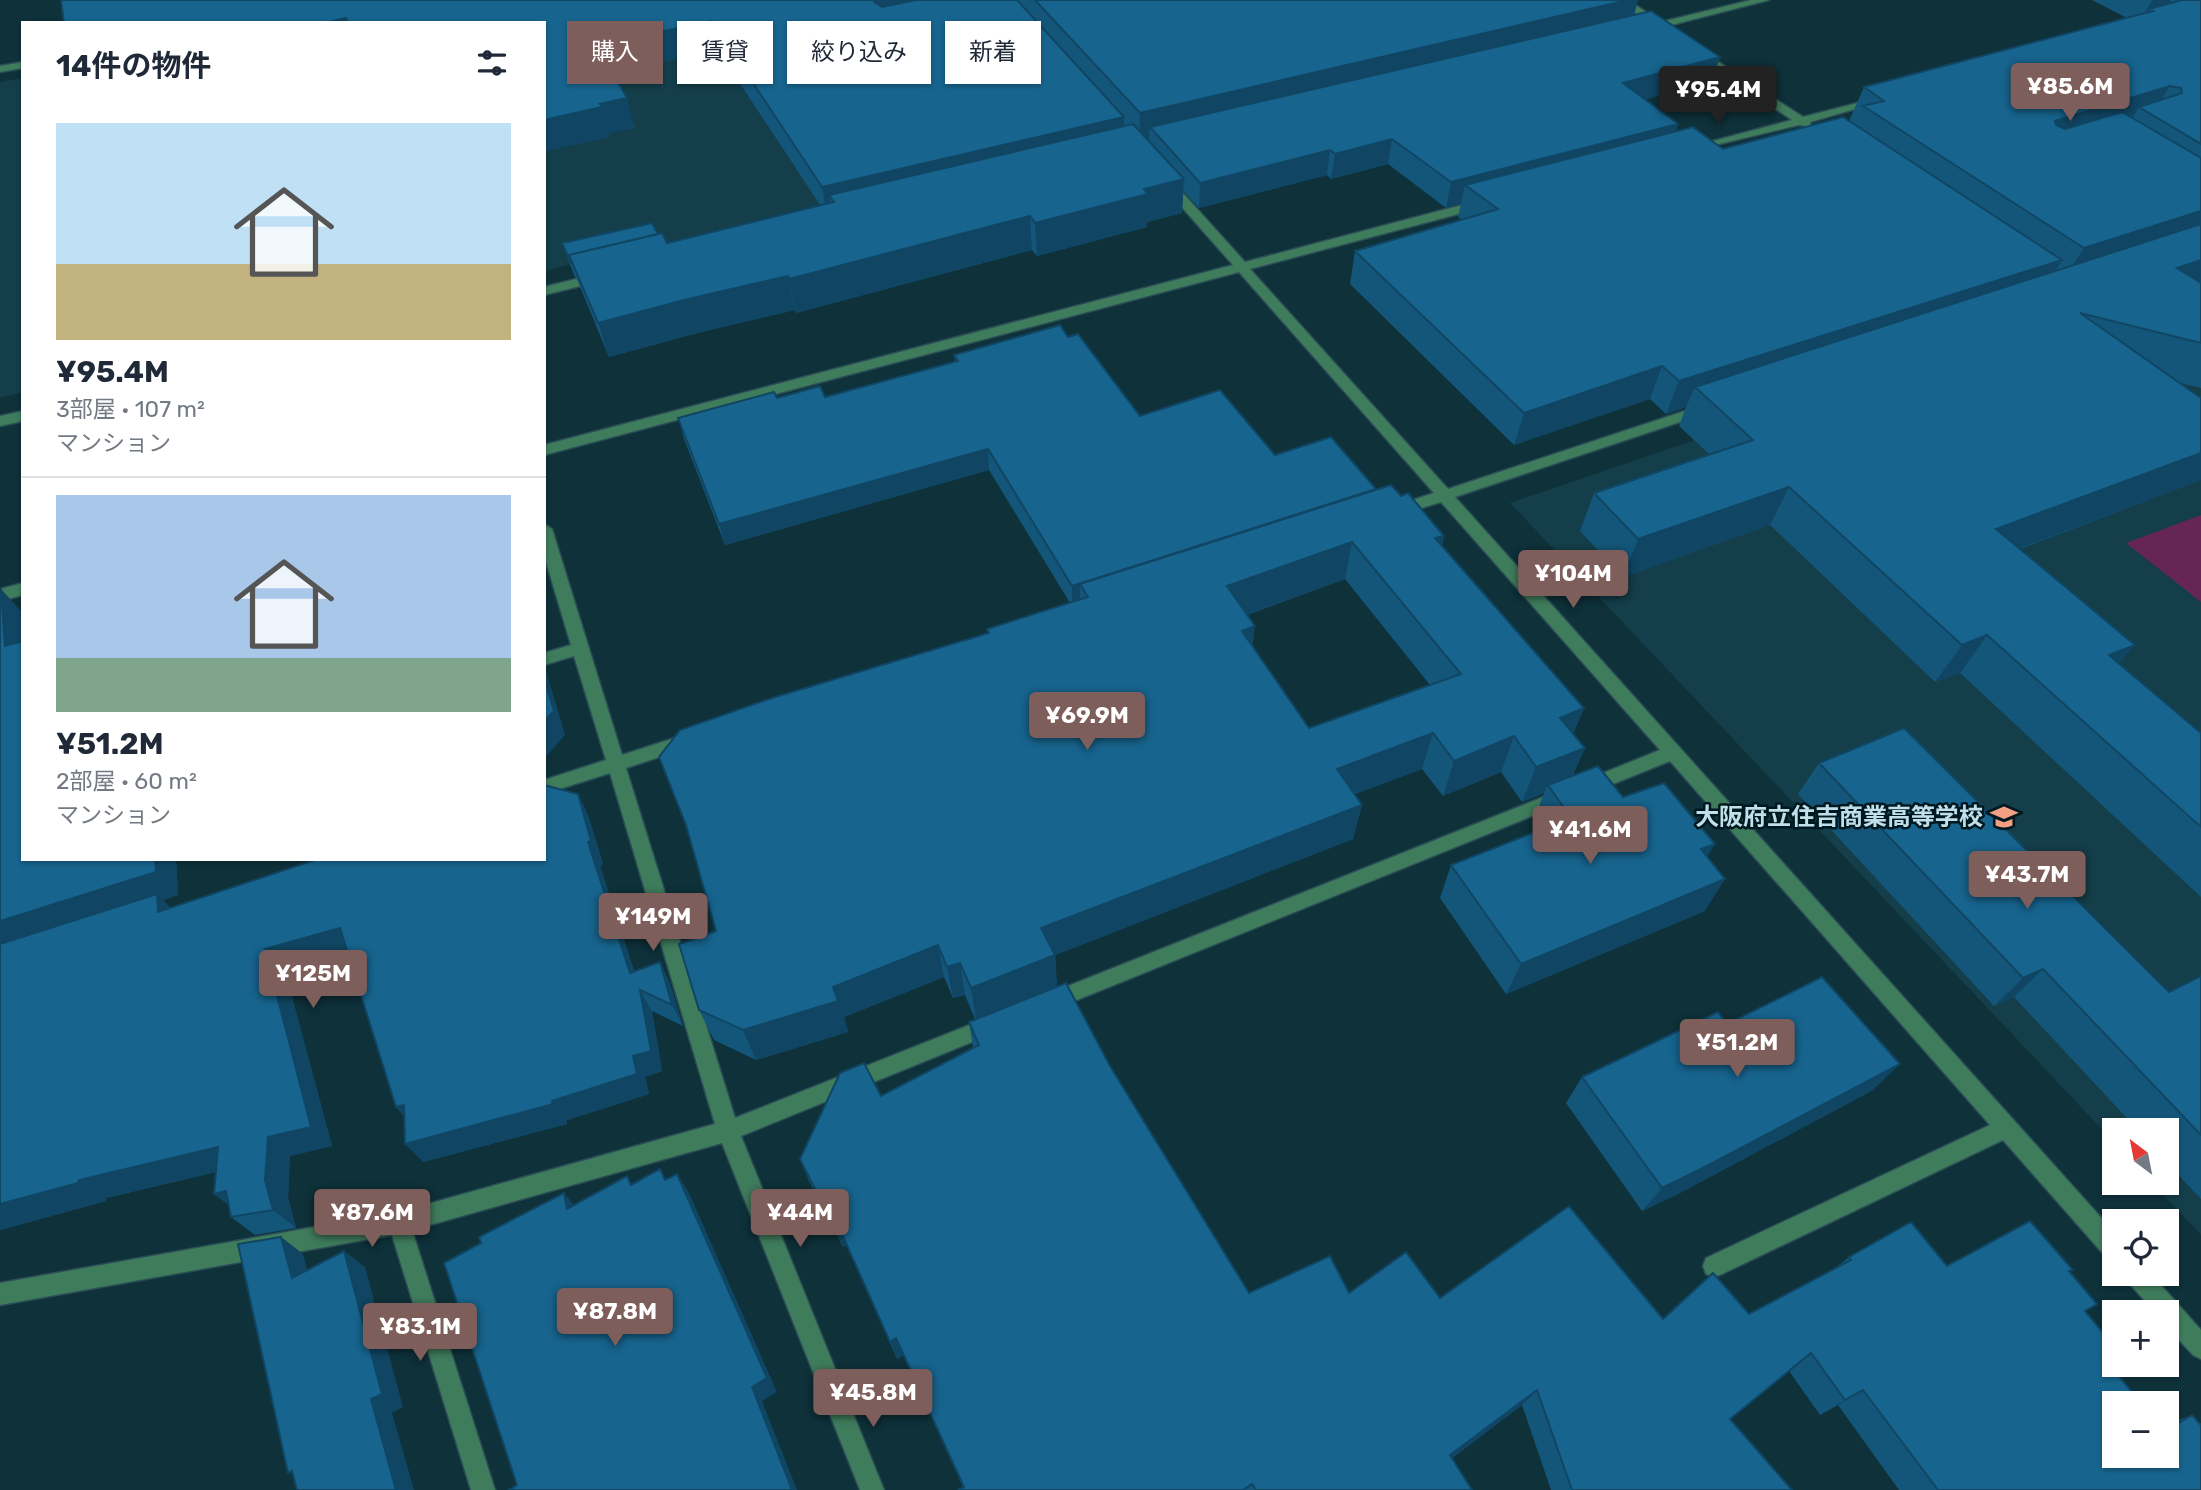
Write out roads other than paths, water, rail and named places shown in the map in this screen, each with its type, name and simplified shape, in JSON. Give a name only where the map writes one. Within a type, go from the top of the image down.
[{"type":"street","points":[[1622,0],[1665,29]]},
{"type":"street","points":[[1632,31],[1665,29],[1764,0]]},
{"type":"street","points":[[1692,47],[1823,136]]},
{"type":"street","points":[[0,69],[21,65]]},
{"type":"street","points":[[1681,152],[1894,96]]},
{"type":"street","points":[[1153,167],[2102,1235]]},
{"type":"street","points":[[546,449],[1494,200]]},
{"type":"street","points":[[546,290],[611,274]]},
{"type":"street","points":[[1380,516],[1725,403]]},
{"type":"street","points":[[0,421],[21,416]]},
{"type":"street","points":[[546,536],[728,1131],[872,1490]]},
{"type":"street","points":[[0,595],[21,590]]},
{"type":"street","points":[[546,658],[580,648]]},
{"type":"street","points":[[546,787],[708,734]]},
{"type":"street","points":[[0,1294],[399,1223],[728,1131],[1674,752]]},
{"type":"street","points":[[1714,1266],[2007,1128]]},
{"type":"street","points":[[399,1223],[483,1490]]},
{"type":"street","points":[[2147,1286],[2201,1348]]},
{"type":"place","name":"大阪府立住吉商業高等学校","points":[[2004,817]]}]
